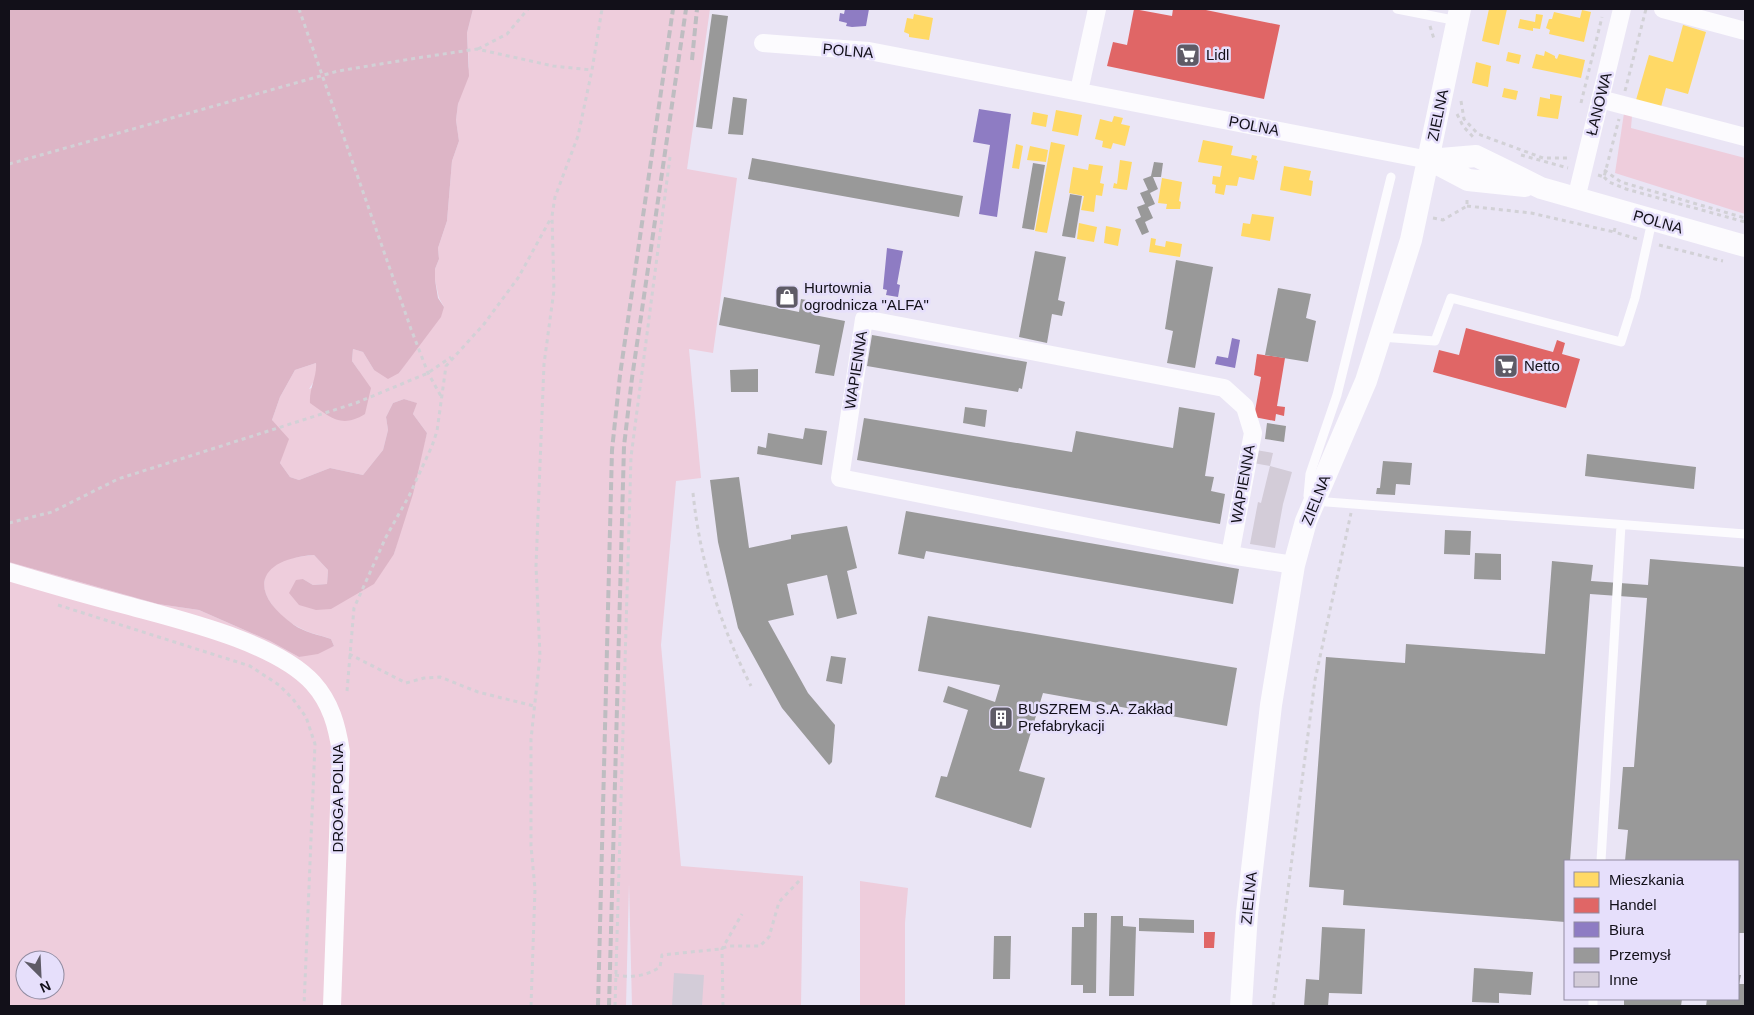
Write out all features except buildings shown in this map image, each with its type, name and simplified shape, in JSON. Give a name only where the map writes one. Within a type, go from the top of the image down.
[{"type":"street","points":[[1079,91],[1097,9]]},
{"type":"street","name":"ŁANOWA","points":[[1576,199],[1622,9]]},
{"type":"street","points":[[1663,9],[1745,31]]},
{"type":"street","name":"ZIELNA","points":[[1241,1006],[1247,913],[1269,724],[1294,565],[1310,511],[1354,410],[1381,337],[1418,214],[1429,160],[1451,91],[1460,15]]},
{"type":"street","name":"POLNA","points":[[763,43],[869,51],[1429,160],[1468,180],[1541,188]]},
{"type":"street","points":[[1600,99],[1745,137]]},
{"type":"street","name":"POLNA","points":[[1429,160],[1476,156],[1541,188],[1745,246]]},
{"type":"street","name":"WAPIENNA","points":[[1230,555],[1253,433],[1245,407],[1224,388],[864,319],[840,478],[1230,555],[1294,565]]},
{"type":"street","name":"DROGA POLNA","points":[[9,572],[237,638],[274,656],[312,682],[328,704],[338,730],[341,752],[332,1006]]},
{"type":"lane","points":[[1397,9],[1432,16],[1460,15]]},
{"type":"lane","points":[[1391,177],[1337,395],[1310,474],[1310,511],[1353,505],[1745,534]]},
{"type":"lane","points":[[1381,337],[1435,341],[1451,298],[1621,342],[1635,298],[1652,221]]},
{"type":"lane","points":[[1601,860],[1621,525]]},
{"type":"path","points":[[299,9],[428,373],[442,398]]},
{"type":"path","points":[[9,164],[323,75],[478,49],[508,34],[528,9]]},
{"type":"path","points":[[531,1006],[535,889],[532,846],[531,740],[540,656],[536,566],[542,400],[554,290],[552,216],[555,197],[578,136],[592,70],[602,9]]},
{"type":"path","points":[[1604,177],[1646,9]]},
{"type":"path","points":[[1432,16],[1430,29],[1434,43]]},
{"type":"path","points":[[478,49],[554,66],[592,70]]},
{"type":"path","points":[[1451,91],[1461,123],[1470,135],[1482,143],[1476,156]]},
{"type":"path","points":[[1451,91],[1460,93],[1464,119],[1478,134],[1543,158],[1561,157],[1584,166],[1604,177],[1609,182],[1626,189],[1745,222]]},
{"type":"path","points":[[1510,152],[1538,162],[1584,166],[1598,165],[1614,179],[1630,185],[1745,218]]},
{"type":"path","points":[[615,1006],[631,457],[670,157]]},
{"type":"path","points":[[1467,206],[1468,180]]},
{"type":"path","points":[[1418,214],[1443,220],[1467,206],[1531,213],[1614,232]]},
{"type":"path","points":[[348,691],[349,654],[354,608],[386,538],[409,496],[432,446],[442,398],[446,366],[484,324],[518,278],[552,216]]},
{"type":"path","points":[[9,523],[52,512],[118,480],[356,402],[428,373],[455,354]]},
{"type":"path","points":[[693,493],[698,533],[719,616],[751,686]]},
{"type":"path","points":[[1273,1006],[1316,680],[1353,505]]},
{"type":"path","points":[[55,604],[250,666],[279,685],[293,698],[306,717],[315,744],[304,1006]]},
{"type":"path","points":[[349,654],[406,683],[424,678],[440,677],[478,692],[534,706]]},
{"type":"path","points":[[615,975],[644,976],[660,968],[662,955],[722,949],[729,946],[757,947],[765,943],[769,937],[779,902],[799,881]]},
{"type":"path","points":[[723,1006],[722,949],[742,914]]},
{"type":"shaded area","points":[[9,9],[473,9],[467,33],[469,76],[458,104],[456,120],[459,141],[452,161],[447,221],[438,248],[439,259],[435,269],[438,298],[444,307],[441,317],[399,373],[388,379],[374,370],[363,352],[353,349],[352,361],[371,388],[365,414],[349,421],[342,421],[330,417],[310,403],[316,363],[295,370],[280,397],[272,420],[289,439],[280,463],[290,477],[299,480],[330,468],[363,475],[383,450],[388,430],[386,417],[393,403],[404,399],[417,403],[413,414],[427,433],[413,494],[394,554],[374,584],[331,609],[316,610],[299,605],[289,593],[296,580],[303,579],[313,585],[327,584],[328,570],[314,555],[280,563],[270,570],[265,579],[265,589],[269,601],[279,613],[298,627],[331,639],[334,646],[318,654],[299,657],[270,641],[199,610],[158,604],[9,562]]},
{"type":"shaded area","points":[[473,9],[710,9],[687,169],[737,178],[713,353],[689,349],[701,478],[676,481],[661,645],[681,866],[803,876],[801,1006],[632,1006],[629,884],[626,1006],[9,1006],[9,562],[158,604],[199,610],[270,641],[299,657],[334,646],[331,639],[302,629],[283,617],[276,610],[266,594],[264,586],[265,577],[270,569],[279,562],[290,558],[314,555],[328,570],[327,584],[313,585],[303,579],[299,605],[394,554],[427,433],[413,414],[416,403],[404,399],[393,403],[386,417],[388,430],[383,450],[363,475],[330,468],[299,480],[290,477],[280,463],[283,451],[272,420],[280,397],[295,370],[316,363],[316,378],[309,389],[359,371],[352,361],[353,349],[363,352],[374,370],[399,373],[444,307],[439,298],[435,280],[435,269],[439,259],[438,248],[447,221],[452,161],[459,141],[456,120],[458,104],[469,67],[467,33]]},
{"type":"shaded area","points":[[1624,113],[1632,116],[1631,128],[1745,158],[1745,214],[1615,173]]},
{"type":"shaded area","points":[[860,881],[908,888],[905,923],[905,1006],[860,1006]]},
{"type":"railway","points":[[598,1006],[612,450],[620,375],[673,9]]},
{"type":"railway","points":[[609,1006],[624,446],[632,378],[686,9]]},
{"type":"railway","points":[[692,60],[697,9]]},
{"type":"place","name":"Lidl","points":[[1188,55]]},
{"type":"place","name":"Hurtownia ogrodnicza \"ALFA\"","points":[[787,297]]},
{"type":"place","name":"Netto","points":[[1506,366]]},
{"type":"place","name":"BUSZREM S.A. Zakład Prefabrykacji","points":[[1001,718]]}]
